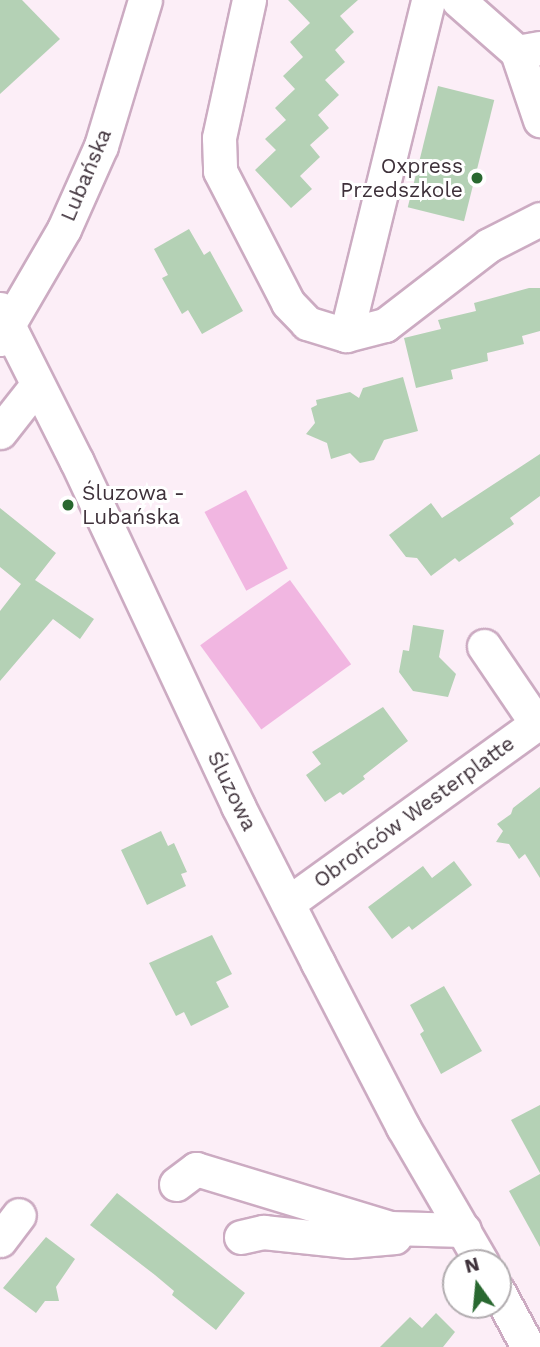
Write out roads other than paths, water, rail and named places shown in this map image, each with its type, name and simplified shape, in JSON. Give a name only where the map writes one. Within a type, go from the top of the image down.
[{"type":"street","name":"Lubańska","points":[[3,325],[64,229],[101,146],[145,0]]},
{"type":"street","points":[[250,0],[219,138],[220,171],[288,303],[307,323],[346,335],[385,325],[489,245],[540,219]]},
{"type":"street","points":[[346,335],[428,0]]},
{"type":"street","points":[[458,0],[528,50],[540,120]]},
{"type":"street","name":"Śluzowa","points":[[3,325],[78,462],[184,692],[288,903],[403,1127],[474,1249]]},
{"type":"street","points":[[0,432],[37,385]]},
{"type":"street","points":[[484,646],[538,723]]},
{"type":"street","name":"Obrońców Westerplatte","points":[[288,903],[538,723]]},
{"type":"street","points":[[176,1184],[196,1169],[390,1228],[464,1230]]},
{"type":"street","points":[[241,1237],[263,1232],[349,1241],[464,1230]]},
{"type":"street","points":[[512,1317],[528,1347]]},
{"type":"place","name":"Oxpress Przedszkole","points":[[477,178]]},
{"type":"place","name":"Śluzowa - Lubańska","points":[[68,505]]}]
